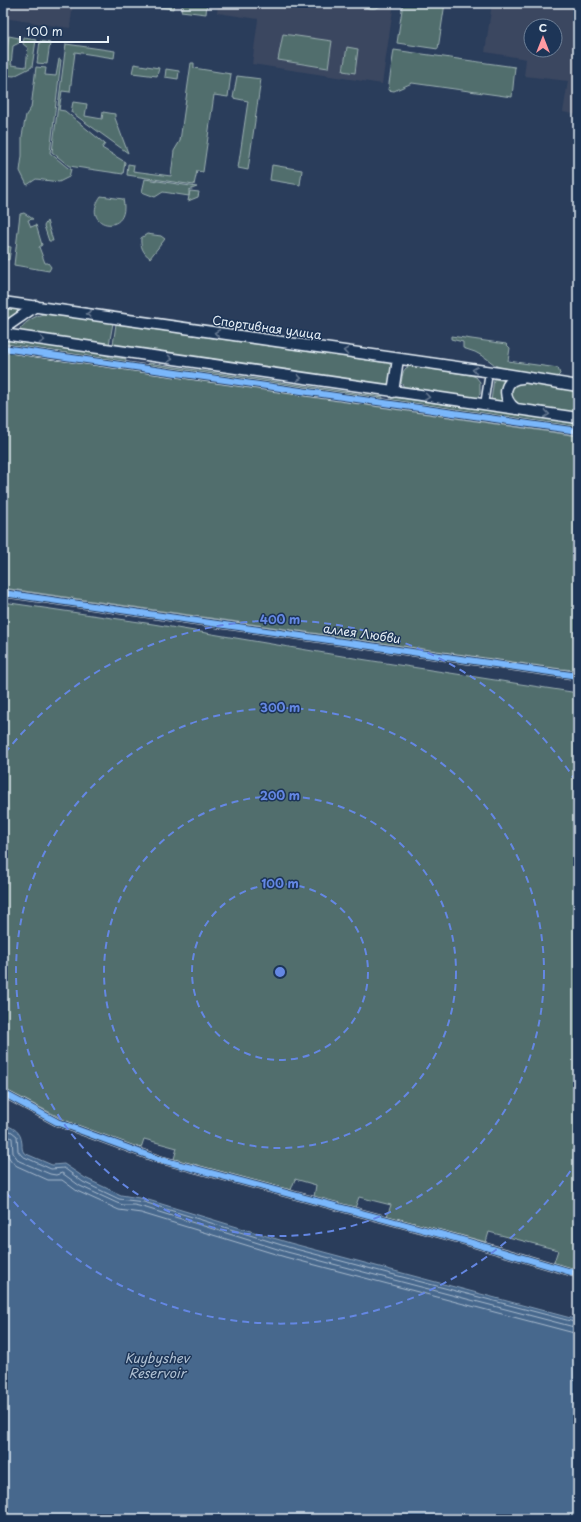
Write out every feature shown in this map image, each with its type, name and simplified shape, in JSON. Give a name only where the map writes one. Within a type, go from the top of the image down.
[{"type":"main road","name":"Спортивная улица","points":[[3,302],[578,386]]},
{"type":"main road","points":[[3,329],[36,306]]},
{"type":"main road","points":[[3,334],[578,418]]},
{"type":"main road","points":[[393,392],[398,359]]},
{"type":"main road","name":"Спортивная улица","points":[[516,410],[507,400],[506,395],[508,386],[514,380],[519,378],[527,378]]},
{"type":"street","points":[[3,348],[578,431]]},
{"type":"street","points":[[484,405],[488,379]]},
{"type":"street","name":"аллея Любви","points":[[3,593],[577,675]]},
{"type":"street","points":[[3,1092],[57,1122],[158,1159],[455,1238],[578,1274]]},
{"type":"shaded area","points":[[3,3],[73,3],[70,28],[3,18]]},
{"type":"shaded area","points":[[218,3],[394,3],[382,84],[252,64],[258,19],[217,13]]},
{"type":"shaded area","points":[[492,3],[578,3],[578,115],[563,112],[568,81],[524,76],[526,59],[485,52]]},
{"type":"green space","points":[[132,3],[174,3],[173,9]]},
{"type":"green space","points":[[183,3],[207,3],[206,14],[181,11]]},
{"type":"green space","points":[[358,3],[383,3],[381,6],[375,8],[367,8]]},
{"type":"green space","points":[[403,3],[445,3],[438,49],[397,43]]},
{"type":"green space","points":[[283,34],[332,41],[328,68],[278,60]]},
{"type":"green space","points":[[9,36],[19,38],[19,43],[13,46],[11,65],[26,67],[28,48],[23,44],[24,38],[36,40],[32,67],[14,76],[3,75]]},
{"type":"green space","points":[[40,41],[50,43],[47,64],[37,63]]},
{"type":"green space","points":[[66,44],[115,51],[114,58],[75,52],[70,92],[62,91],[59,110],[65,111],[105,144],[102,148],[125,162],[123,174],[69,166],[52,152]]},
{"type":"green space","points":[[347,47],[358,49],[355,73],[343,71]]},
{"type":"green space","points":[[394,50],[515,67],[512,97],[412,83],[394,91],[388,90]]},
{"type":"green space","points":[[59,59],[61,60],[50,153],[71,169],[69,177],[59,182],[36,179],[27,185],[20,171],[22,136],[26,115],[31,108],[36,67],[46,68],[45,75],[56,76]]},
{"type":"green space","points":[[191,63],[194,63],[194,68],[231,74],[228,97],[214,95],[203,172],[197,171],[194,185],[127,175],[128,164],[134,165],[133,171],[171,176],[174,151],[180,141]]},
{"type":"green space","points":[[134,64],[159,68],[157,76],[132,73]]},
{"type":"green space","points":[[166,69],[179,71],[178,79],[165,77]]},
{"type":"green space","points":[[237,76],[261,79],[248,170],[238,168],[248,101],[233,98]]},
{"type":"green space","points":[[73,102],[87,104],[85,116],[102,119],[103,112],[115,114],[115,118],[128,153],[71,112]]},
{"type":"green space","points":[[272,165],[302,170],[300,185],[270,180]]},
{"type":"green space","points":[[145,179],[197,187],[189,190],[189,196],[163,192],[155,197],[142,192]]},
{"type":"green space","points":[[190,191],[199,192],[198,197],[188,201]]},
{"type":"green space","points":[[101,196],[123,199],[124,211],[120,219],[114,224],[107,224],[100,221],[96,215],[96,207]]},
{"type":"green space","points":[[24,213],[33,219],[28,220],[31,227],[36,225],[42,245],[39,247],[45,263],[48,263],[51,267],[49,271],[14,265],[20,214]]},
{"type":"green space","points":[[47,221],[53,241],[49,241],[44,226]]},
{"type":"green space","points":[[147,234],[161,236],[165,239],[150,258],[142,249],[141,244],[141,238]]},
{"type":"green space","points":[[3,246],[11,247],[9,260],[3,259]]},
{"type":"green space","points":[[3,307],[16,309],[18,311],[17,314],[3,324]]},
{"type":"green space","points":[[44,314],[113,323],[109,345],[19,332],[29,320]]},
{"type":"green space","points":[[116,324],[388,363],[393,367],[390,384],[386,385],[113,345]]},
{"type":"green space","points":[[451,336],[506,344],[510,348],[508,361],[558,368],[560,374],[557,377],[505,370],[475,352],[463,348],[463,342],[451,339]]},
{"type":"green space","points":[[3,340],[18,340],[98,352],[110,357],[126,359],[125,365],[3,347]]},
{"type":"green space","points":[[3,352],[578,436],[578,670],[561,669],[3,588]]},
{"type":"green space","points":[[148,363],[383,397],[382,401],[148,367]]},
{"type":"green space","points":[[412,366],[476,377],[480,382],[480,394],[477,398],[474,398],[405,388],[401,383],[403,374],[406,368]]},
{"type":"green space","points":[[494,379],[507,381],[501,390],[503,402],[491,401]]},
{"type":"green space","points":[[522,383],[578,391],[578,414],[520,406],[513,400],[511,393],[514,387]]},
{"type":"green space","points":[[391,397],[578,423],[578,430],[391,403]]},
{"type":"green space","points":[[3,602],[153,624],[354,658],[578,693],[578,1271],[553,1265],[558,1250],[489,1232],[486,1242],[387,1216],[391,1205],[359,1197],[355,1208],[314,1197],[316,1185],[295,1179],[291,1190],[174,1159],[177,1148],[144,1139],[141,1148],[131,1146],[71,1123],[3,1089]]},
{"type":"water","name":"Kuybyshev Reservoir","points":[[3,1124],[14,1129],[18,1133],[24,1153],[52,1165],[64,1164],[85,1178],[121,1195],[145,1199],[290,1243],[578,1320],[578,1519],[3,1519]]},
{"type":"cycle path","points":[[3,348],[578,431]]},
{"type":"cycle path","points":[[3,593],[578,676]]},
{"type":"cycle path","points":[[3,1093],[57,1122],[158,1159],[455,1238],[578,1274]]}]
